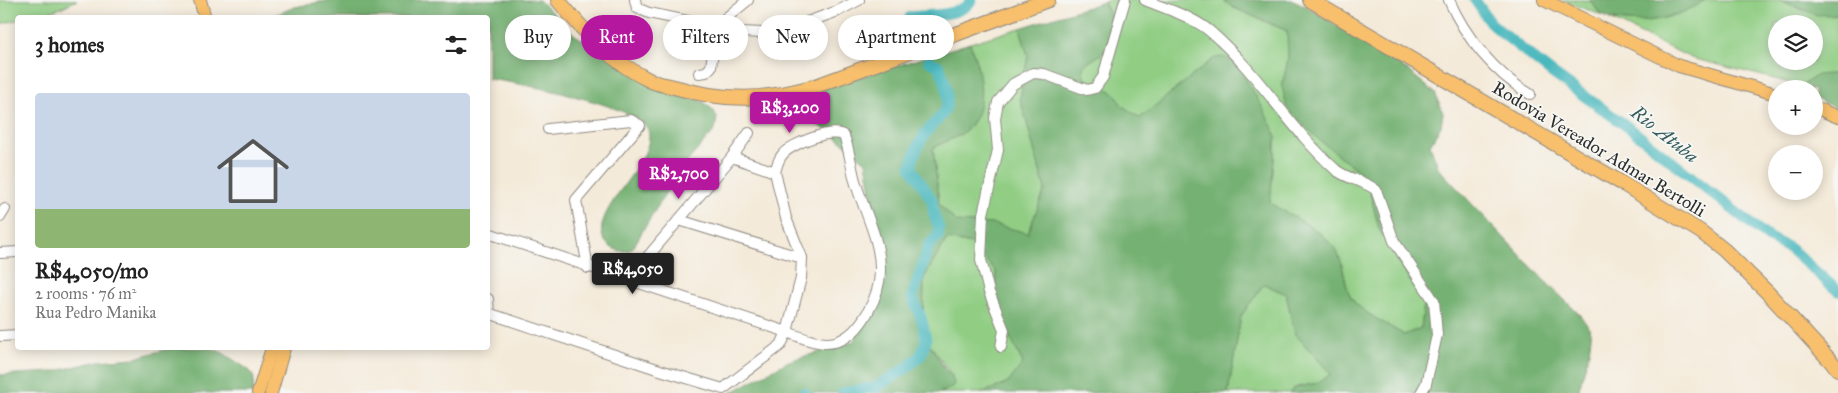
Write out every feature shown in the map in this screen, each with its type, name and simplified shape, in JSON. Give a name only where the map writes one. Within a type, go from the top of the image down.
[{"type":"highway","points":[[558,0],[575,21],[611,56],[649,80],[694,93],[746,100],[781,96],[816,86],[1048,0]]},
{"type":"highway","name":"Rodovia Vereador Admar Bertolli","points":[[1310,0],[1625,185],[1701,232],[1724,250],[1768,293],[1838,369]]},
{"type":"main road","points":[[200,0],[204,15]]},
{"type":"main road","points":[[1544,0],[1679,66],[1768,92]]},
{"type":"main road","points":[[1823,110],[1838,116]]},
{"type":"main road","points":[[258,393],[271,350]]},
{"type":"main road","points":[[271,393],[283,350]]},
{"type":"street","points":[[636,0],[638,8],[649,13],[663,16]]},
{"type":"street","points":[[730,15],[748,0]]},
{"type":"street","points":[[748,32],[780,30],[796,26],[838,11],[858,0]]},
{"type":"street","points":[[1001,347],[1004,330],[989,292],[981,260],[982,214],[998,150],[996,118],[998,102],[1012,84],[1033,73],[1044,74],[1087,90],[1094,88],[1103,77],[1125,0]]},
{"type":"street","points":[[1146,0],[1191,19],[1212,33],[1243,64],[1290,123],[1338,172],[1370,185],[1376,190],[1394,240],[1434,300],[1437,335],[1426,384],[1421,393]]},
{"type":"street","points":[[1449,0],[1453,10],[1487,57],[1510,82],[1530,94]]},
{"type":"street","points":[[699,73],[706,72],[711,67],[712,60]]},
{"type":"street","points":[[548,129],[631,120],[640,125],[576,200],[588,268]]},
{"type":"street","points":[[490,235],[588,268],[628,280],[787,332],[813,341],[835,342],[849,335],[870,309],[877,292],[880,268],[875,241],[855,180],[844,136],[833,132],[790,148],[783,154],[775,172],[786,218],[802,258],[801,278],[787,332],[781,345],[724,389],[490,315]]},
{"type":"street","points":[[628,280],[732,157],[749,133]]},
{"type":"street","points":[[732,157],[775,172]]},
{"type":"street","points":[[679,220],[802,258]]},
{"type":"street","points":[[0,253],[15,252]]},
{"type":"street","points":[[0,336],[15,335]]},
{"type":"green space","points":[[0,0],[77,0],[63,7],[37,15],[15,15],[15,20],[0,24]]},
{"type":"green space","points":[[330,0],[539,0],[554,15],[505,15],[505,60],[571,60],[571,31],[581,39],[581,60],[613,60],[635,74],[705,103],[713,110],[717,117],[715,130],[678,172],[632,249],[619,251],[611,247],[602,236],[603,223],[609,208],[642,159],[648,144],[648,130],[640,121],[601,104],[548,90],[490,79],[490,15],[275,15],[295,7]]},
{"type":"green space","points":[[1110,0],[1223,0],[1232,7],[1287,31],[1288,59],[1282,87],[1327,146],[1366,177],[1379,229],[1424,304],[1421,328],[1404,335],[1360,308],[1348,291],[1341,261],[1333,247],[1319,233],[1270,203],[1276,137],[1237,66],[1213,59],[1140,118],[1121,105],[1118,97],[1109,90],[1084,78],[1083,66],[1107,50],[1109,12],[1104,2]]},
{"type":"green space","points":[[1223,0],[1293,0],[1407,70],[1435,93],[1443,113],[1441,126],[1430,145],[1439,169],[1543,279],[1580,315],[1589,328],[1591,337],[1589,352],[1578,393],[1289,393],[1298,387],[1318,382],[1331,374],[1295,334],[1286,294],[1264,284],[1241,316],[1228,393],[981,393],[1008,383],[1023,363],[996,309],[996,272],[972,244],[947,239],[924,278],[923,334],[945,369],[952,376],[954,384],[951,388],[939,393],[730,393],[789,361],[853,342],[886,280],[866,162],[835,136],[792,108],[789,102],[792,98],[915,60],[954,60],[954,48],[970,43],[977,64],[981,87],[978,109],[974,119],[964,132],[933,148],[939,204],[956,222],[993,224],[1028,233],[1045,189],[1020,98],[1028,56],[1020,28],[1104,2],[1113,24],[1107,50],[1083,66],[1084,78],[1109,90],[1118,97],[1121,105],[1140,118],[1213,59],[1225,57],[1229,59],[1241,72],[1256,95],[1276,137],[1270,203],[1319,232],[1333,246],[1341,260],[1348,291],[1360,308],[1404,335],[1421,328],[1424,304],[1379,229],[1366,177],[1318,139],[1287,108],[1282,87],[1288,59],[1287,31],[1232,7]]},
{"type":"green space","points":[[1562,0],[1590,0],[1601,15]]},
{"type":"green space","points":[[1590,0],[1705,0],[1682,13],[1668,17],[1655,20],[1627,21],[1601,15]]},
{"type":"green space","points":[[1705,0],[1780,0],[1802,10],[1828,15],[1838,14],[1838,74],[1809,80],[1778,80],[1691,58],[1610,19],[1647,21],[1683,12]]},
{"type":"green space","points":[[1780,0],[1838,0],[1838,14],[1817,15]]},
{"type":"green space","points":[[1020,28],[1028,56],[1020,98],[1045,189],[1028,233],[956,222],[939,204],[933,148],[964,132],[974,119],[978,109],[981,87],[977,64],[970,43]]},
{"type":"green space","points":[[1838,74],[1838,109],[1823,102],[1823,80],[1810,80],[1817,75]]},
{"type":"green space","points":[[947,239],[972,244],[996,272],[996,309],[1023,363],[1008,383],[981,393],[939,393],[944,392],[952,376],[923,334],[924,278]]},
{"type":"green space","points":[[1264,284],[1286,294],[1295,334],[1331,374],[1318,382],[1298,387],[1289,393],[1228,393],[1241,316]]},
{"type":"green space","points":[[164,350],[216,350],[249,370],[254,378],[253,393],[0,393],[0,375],[52,372],[98,361],[135,358]]},
{"type":"waterway","points":[[934,15],[961,10],[971,0]]},
{"type":"waterway","name":"Rio Atuba","points":[[1475,0],[1490,22],[1507,37],[1552,73],[1632,130],[1769,238],[1789,248],[1838,291]]},
{"type":"waterway","points":[[843,393],[877,387],[905,369],[921,355],[926,340],[922,320],[912,297],[929,245],[938,236],[939,228],[934,215],[932,200],[911,167],[920,142],[944,112],[947,103],[946,84],[939,66],[929,61]]}]
